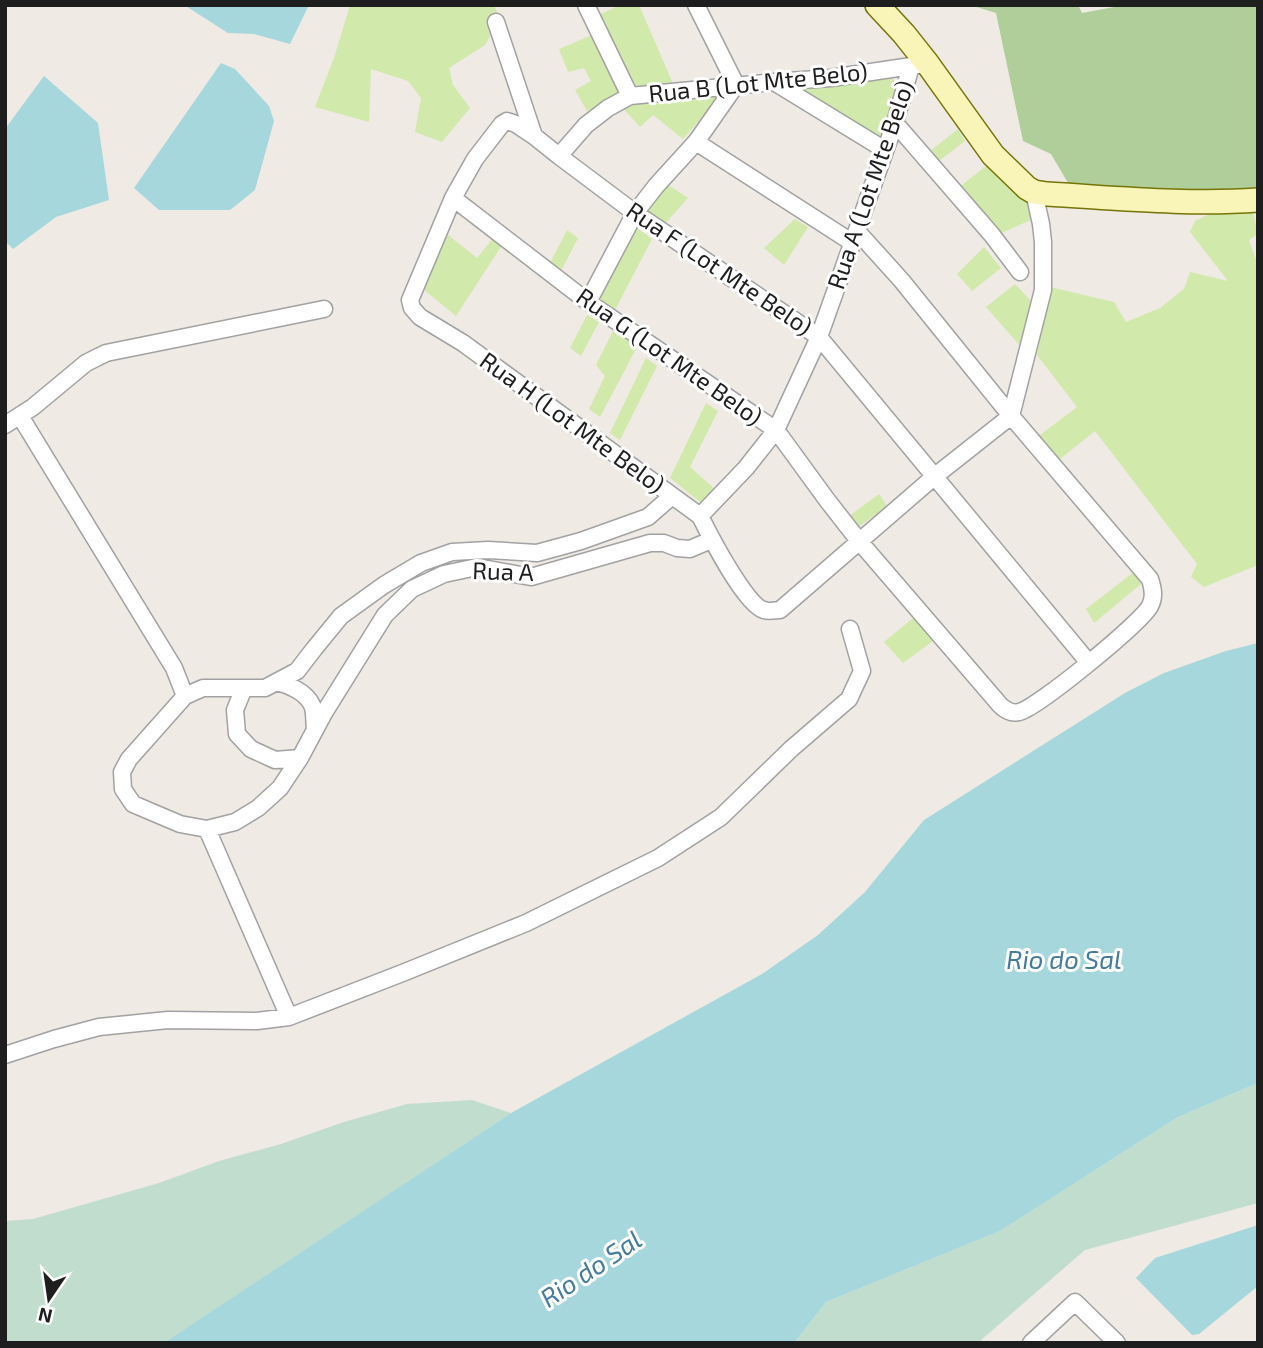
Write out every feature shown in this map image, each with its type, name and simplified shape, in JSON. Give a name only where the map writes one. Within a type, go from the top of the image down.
[{"type":"street","points":[[559,156],[586,125],[630,96],[586,5]]},
{"type":"street","points":[[588,302],[635,213],[696,142],[736,85],[696,5]]},
{"type":"street","points":[[877,5],[904,34],[919,65],[993,155],[1034,192],[1180,202],[1258,200]]},
{"type":"street","points":[[496,22],[534,136]]},
{"type":"street","name":"Rua B (Lot Mte Belo)","points":[[630,96],[831,78],[919,65]]},
{"type":"street","name":"Rua A (Lot Mte Belo)","points":[[700,516],[746,468],[776,430],[819,337],[885,150],[919,65]]},
{"type":"street","points":[[774,82],[885,150]]},
{"type":"street","name":"Rua F (Lot Mte Belo)","points":[[453,198],[475,159],[497,129],[506,121],[516,124],[635,213],[819,337],[1089,663]]},
{"type":"street","points":[[895,123],[985,227],[1020,272]]},
{"type":"street","points":[[696,142],[855,237],[902,281],[1011,416],[1150,579],[1152,602],[1143,616],[1089,663]]},
{"type":"street","points":[[859,541],[1011,416],[1043,290],[1043,242],[1034,192]]},
{"type":"street","name":"Rua G (Lot Mte Belo)","points":[[453,198],[588,302],[776,430],[859,541],[1008,711],[1018,712],[1032,706],[1089,663]]},
{"type":"street","name":"Rua H (Lot Mte Belo)","points":[[453,198],[411,296],[412,308],[420,317],[463,343],[700,516],[711,540],[750,600],[763,610],[780,610],[859,541]]},
{"type":"street","points":[[5,425],[33,407],[86,363],[106,352],[324,309]]},
{"type":"street","points":[[20,416],[174,668],[185,696],[129,759],[122,772],[123,789],[133,804],[150,812],[180,824],[208,828],[289,1017]]},
{"type":"street","name":"Rua A","points":[[185,696],[203,688],[265,688],[297,671],[341,616],[421,563],[452,552],[488,550],[537,553],[581,541],[648,517],[672,496]]},
{"type":"street","points":[[648,517],[664,542]]},
{"type":"street","name":"Rua A","points":[[208,828],[235,821],[258,808],[280,788],[385,615],[412,589],[444,574],[477,567],[531,577],[639,545],[664,542],[677,548],[690,549],[711,540]]},
{"type":"street","points":[[5,1055],[99,1027],[167,1020],[257,1021],[289,1017],[526,923],[658,858],[721,817],[791,749],[849,699],[862,671],[850,629]]},
{"type":"street","points":[[297,671],[299,691]]},
{"type":"street","points":[[277,682],[299,691],[312,705],[316,729]]},
{"type":"street","points":[[244,688],[235,710],[237,734],[251,749],[275,760],[300,758]]},
{"type":"street","points":[[312,705],[337,693]]},
{"type":"street","points":[[1031,1343],[1075,1302],[1117,1343]]},
{"type":"green space","points":[[350,5],[494,5],[500,19],[485,45],[449,68],[453,85],[470,108],[442,142],[415,132],[421,98],[408,81],[371,69],[369,122],[315,107]]},
{"type":"green space","points":[[620,5],[639,5],[674,86],[635,92],[597,16]]},
{"type":"green space","points":[[970,5],[1078,5],[1082,13],[1125,5],[1258,5],[1258,190],[1201,193],[1071,188],[1051,154],[1023,141],[996,13]]},
{"type":"green space","points":[[592,35],[624,94],[587,111],[575,90],[591,81],[584,68],[568,72],[559,49]]},
{"type":"green space","points":[[888,76],[900,84],[879,141],[795,87]]},
{"type":"green space","points":[[724,92],[683,139],[653,115],[640,127],[621,106]]},
{"type":"green space","points":[[958,129],[965,141],[935,164],[929,152]]},
{"type":"green space","points":[[986,166],[1026,199],[1031,220],[999,234],[958,188]]},
{"type":"green space","points":[[668,185],[688,198],[662,227],[642,213]]},
{"type":"green space","points":[[1216,211],[1253,213],[1258,234],[1249,240],[1258,266],[1258,565],[1204,587],[1191,577],[1197,564],[1095,431],[1060,459],[1040,435],[1077,407],[1037,355],[1050,287],[1114,302],[1126,322],[1160,308],[1184,289],[1190,272],[1228,281],[1190,232],[1195,221]]},
{"type":"green space","points":[[795,219],[808,227],[784,265],[764,248]]},
{"type":"green space","points":[[636,227],[652,239],[614,312],[599,299]]},
{"type":"green space","points":[[567,230],[578,238],[561,271],[550,263]]},
{"type":"green space","points":[[443,231],[477,258],[494,237],[504,242],[456,316],[423,289]]},
{"type":"green space","points":[[984,247],[1001,268],[972,291],[957,274]]},
{"type":"green space","points":[[1015,284],[1032,302],[1021,347],[986,307]]},
{"type":"green space","points":[[587,315],[599,322],[581,356],[570,348]]},
{"type":"green space","points":[[614,329],[637,347],[600,417],[589,409],[605,376],[596,365]]},
{"type":"green space","points":[[646,358],[657,366],[620,440],[610,433]]},
{"type":"green space","points":[[706,403],[718,411],[690,467],[718,492],[704,505],[670,478]]},
{"type":"green space","points":[[879,494],[887,506],[857,528],[848,517]]},
{"type":"green space","points":[[1134,572],[1141,584],[1094,623],[1086,609]]},
{"type":"green space","points":[[913,618],[933,641],[903,663],[884,642]]},
{"type":"green space","points":[[1258,1083],[1258,1203],[1085,1250],[981,1340],[983,1343],[794,1343],[826,1302],[1000,1231],[1178,1117]]},
{"type":"green space","points":[[472,1100],[511,1113],[166,1342],[5,1343],[5,1221],[33,1219],[159,1183],[219,1161],[407,1104]]},
{"type":"water","points":[[184,5],[309,5],[290,44],[254,34],[228,33]]},
{"type":"water","points":[[221,63],[235,69],[269,106],[274,121],[255,190],[230,210],[159,210],[134,188]]},
{"type":"water","points":[[44,76],[98,123],[109,200],[56,217],[13,249],[5,241],[5,129]]},
{"type":"water","name":"Rio do Sal","points":[[1258,643],[1258,1083],[1178,1117],[1000,1231],[826,1302],[794,1343],[164,1343],[511,1113],[762,974],[818,935],[865,892],[924,820],[1125,693],[1164,673],[1226,651]]},
{"type":"water","points":[[1258,1225],[1258,1286],[1199,1334],[1192,1335],[1136,1278],[1155,1258]]}]
